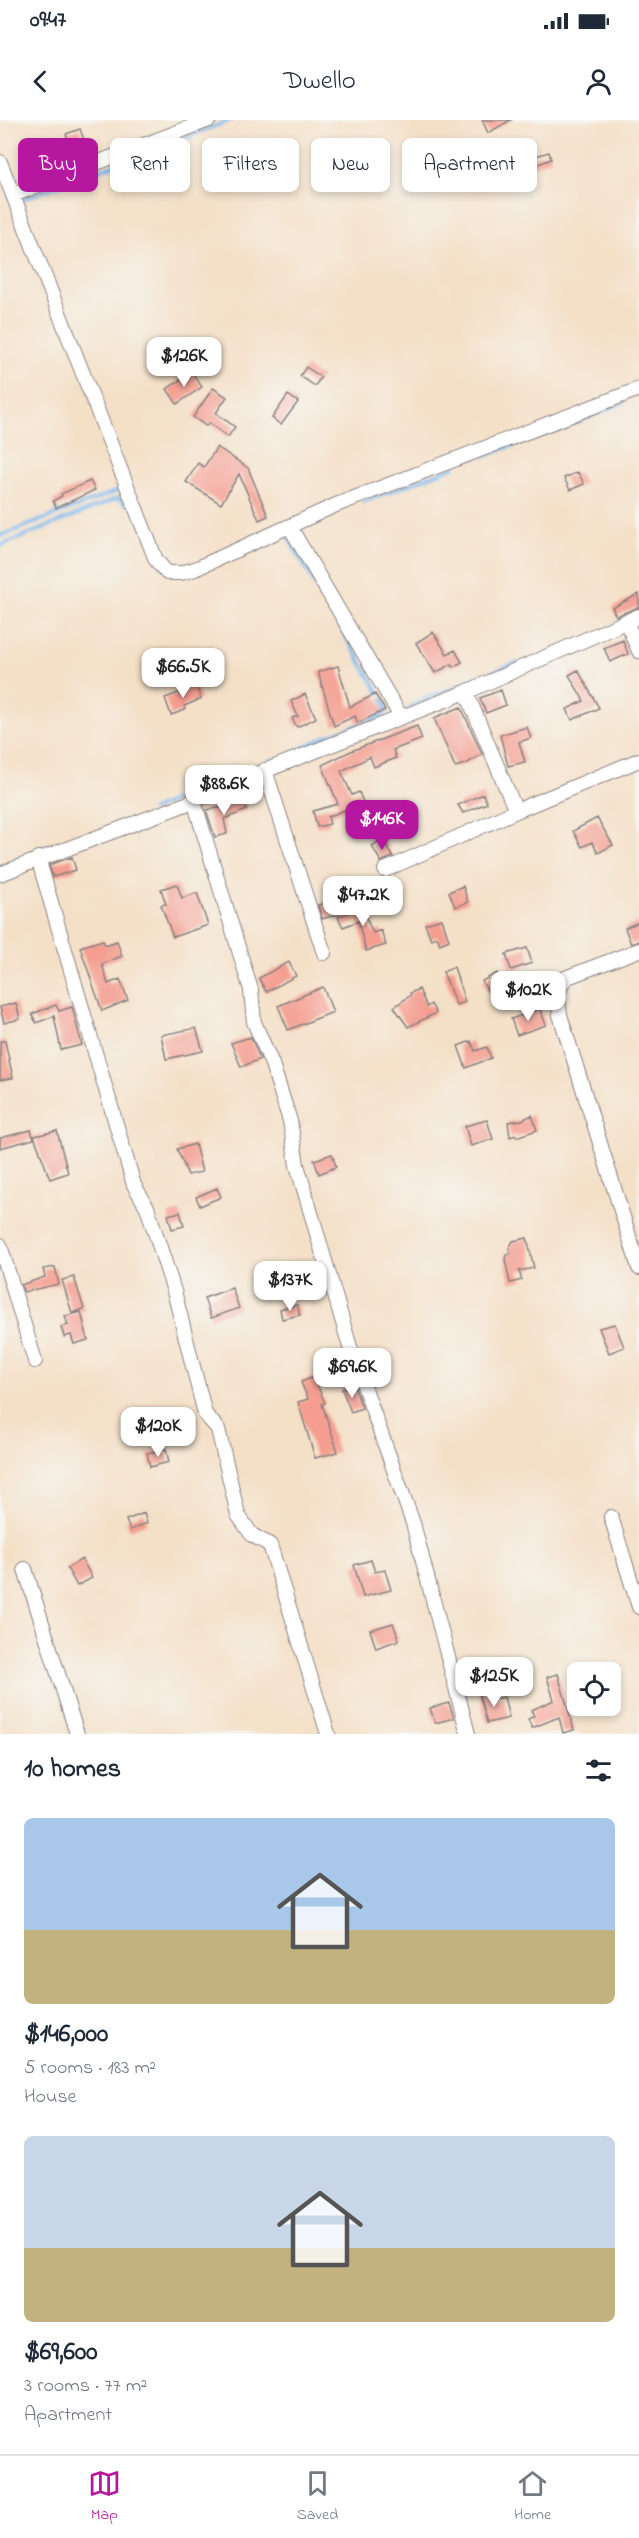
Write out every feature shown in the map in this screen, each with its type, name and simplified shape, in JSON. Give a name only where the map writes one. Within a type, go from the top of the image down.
[{"type":"street","points":[[13,195],[209,120]]},
{"type":"street","points":[[0,162],[156,560],[162,569],[174,574],[195,569],[336,505],[639,389]]},
{"type":"street","points":[[290,527],[401,717]]},
{"type":"street","points":[[0,874],[194,801],[265,770],[466,692],[633,619],[639,651]]},
{"type":"street","points":[[466,692],[516,811]]},
{"type":"street","points":[[385,870],[516,811],[639,760]]},
{"type":"street","points":[[265,770],[324,953]]},
{"type":"street","points":[[194,801],[251,990],[254,1022],[269,1056],[290,1121],[297,1165],[350,1347],[413,1523],[468,1734]]},
{"type":"street","points":[[38,858],[134,1185],[147,1207],[174,1291],[205,1413],[218,1429],[238,1515],[252,1535],[270,1545],[328,1734]]},
{"type":"street","points":[[639,950],[565,978],[557,994],[564,1027],[639,1268]]},
{"type":"street","points":[[0,1245],[35,1361]]},
{"type":"street","points":[[611,1517],[639,1607]]},
{"type":"street","points":[[25,1569],[77,1734]]},
{"type":"building","points":[[482,120],[511,120],[488,133]]},
{"type":"building","points":[[80,129],[83,138],[67,138],[66,134]]},
{"type":"building","points":[[549,152],[551,159],[537,165],[537,156]]},
{"type":"building","points":[[306,367],[321,377],[315,386],[300,376]]},
{"type":"building","points":[[192,372],[202,387],[177,404],[167,389]]},
{"type":"building","points":[[213,388],[227,397],[216,413],[235,427],[228,437],[209,423],[206,426],[193,417]]},
{"type":"building","points":[[288,395],[298,402],[281,425],[272,418]]},
{"type":"building","points":[[217,447],[248,468],[268,516],[259,520],[239,474],[221,504],[186,482],[198,463],[204,467]]},
{"type":"building","points":[[578,472],[584,484],[570,490],[564,478]]},
{"type":"building","points":[[90,481],[95,490],[56,508],[53,501],[62,496],[61,494]]},
{"type":"building","points":[[639,594],[639,607],[616,616],[612,608]]},
{"type":"building","points":[[433,632],[447,654],[455,650],[462,662],[453,667],[452,664],[435,673],[416,643]]},
{"type":"building","points":[[623,640],[628,654],[610,662],[604,648]]},
{"type":"building","points":[[338,666],[350,707],[375,694],[385,710],[358,723],[355,716],[334,726],[318,672]]},
{"type":"building","points":[[578,670],[599,708],[572,720],[567,709],[584,701],[569,675]]},
{"type":"building","points":[[195,683],[201,699],[184,706],[185,710],[171,715],[165,698],[187,690],[185,686]]},
{"type":"building","points":[[501,690],[506,705],[486,713],[480,698]]},
{"type":"building","points":[[305,694],[316,718],[297,727],[292,718],[298,716],[291,701]]},
{"type":"building","points":[[461,707],[482,754],[466,764],[455,767],[434,718]]},
{"type":"building","points":[[417,726],[422,739],[393,750],[396,758],[374,767],[370,757],[341,771],[352,795],[359,792],[363,802],[328,817],[330,824],[317,827],[313,811],[338,804],[322,765],[351,751]]},
{"type":"building","points":[[527,727],[531,738],[519,742],[525,762],[508,766],[500,735]]},
{"type":"building","points":[[483,794],[487,803],[463,813],[458,805]]},
{"type":"building","points":[[243,799],[247,810],[224,819],[227,834],[215,837],[206,810],[229,806]]},
{"type":"building","points":[[597,818],[613,845],[598,853],[592,842],[582,847],[573,831]]},
{"type":"building","points":[[383,839],[393,857],[381,862],[372,846]]},
{"type":"building","points":[[72,857],[76,870],[53,877],[49,865]]},
{"type":"building","points":[[177,884],[182,898],[197,893],[208,925],[173,937],[161,905],[166,904],[161,889]]},
{"type":"building","points":[[463,886],[468,902],[455,907],[449,892]]},
{"type":"building","points":[[335,900],[339,914],[322,919],[318,905]]},
{"type":"building","points":[[358,900],[373,933],[381,930],[386,945],[366,951],[358,921],[343,927],[338,917],[354,910],[352,902]]},
{"type":"building","points":[[442,919],[449,940],[440,944],[437,937],[431,939],[425,924]]},
{"type":"building","points":[[639,922],[639,941],[631,944],[625,928]]},
{"type":"building","points":[[103,940],[105,945],[117,941],[122,956],[102,964],[108,984],[120,979],[128,1000],[102,1011],[80,947]]},
{"type":"building","points":[[527,948],[532,963],[511,970],[506,954]]},
{"type":"building","points":[[289,962],[296,976],[266,992],[259,978]]},
{"type":"building","points":[[454,967],[465,1002],[456,1005],[443,972]]},
{"type":"building","points":[[497,973],[503,984],[488,992],[482,981]]},
{"type":"building","points":[[323,987],[333,1012],[288,1030],[278,1006]]},
{"type":"building","points":[[419,989],[427,1007],[431,1004],[436,1013],[408,1027],[394,1007],[411,995],[410,993]]},
{"type":"building","points":[[16,1003],[20,1019],[4,1023],[0,1007]]},
{"type":"building","points":[[56,1005],[59,1011],[72,1007],[82,1045],[61,1050],[54,1016],[36,1023],[32,1014]]},
{"type":"building","points":[[540,1009],[546,1025],[517,1035],[511,1019]]},
{"type":"building","points":[[196,1028],[203,1051],[166,1059],[161,1035]]},
{"type":"building","points":[[251,1037],[260,1059],[241,1067],[231,1043]]},
{"type":"building","points":[[0,1041],[5,1041],[13,1078],[0,1080]]},
{"type":"building","points":[[471,1041],[475,1051],[487,1047],[491,1058],[466,1068],[458,1046]]},
{"type":"building","points":[[532,1115],[537,1130],[510,1137],[508,1122],[522,1120]]},
{"type":"building","points":[[487,1120],[493,1139],[471,1146],[465,1126]]},
{"type":"building","points":[[31,1130],[34,1139],[0,1148],[0,1138]]},
{"type":"building","points":[[57,1131],[68,1173],[50,1179],[34,1136]]},
{"type":"building","points":[[195,1144],[202,1172],[188,1175],[177,1149]]},
{"type":"building","points":[[332,1154],[336,1167],[319,1174],[314,1160]]},
{"type":"building","points":[[217,1188],[221,1197],[200,1206],[196,1197]]},
{"type":"building","points":[[180,1212],[184,1226],[172,1229],[168,1215]]},
{"type":"building","points":[[527,1238],[534,1268],[519,1271],[522,1280],[510,1283],[506,1255],[510,1254],[509,1248],[513,1241]]},
{"type":"building","points":[[55,1267],[59,1284],[24,1292],[21,1285],[45,1277],[43,1269]]},
{"type":"building","points":[[314,1270],[318,1284],[291,1293],[286,1279]]},
{"type":"building","points":[[74,1277],[84,1309],[72,1313],[62,1280]]},
{"type":"building","points":[[232,1288],[239,1308],[211,1318],[204,1298]]},
{"type":"building","points":[[297,1305],[300,1315],[282,1319],[280,1309]]},
{"type":"building","points":[[81,1312],[88,1340],[74,1344],[71,1335],[64,1337],[61,1327],[68,1325],[65,1316]]},
{"type":"building","points":[[615,1324],[624,1347],[609,1353],[599,1328]]},
{"type":"building","points":[[314,1377],[325,1403],[322,1404],[338,1452],[315,1458],[298,1402],[308,1399],[301,1382]]},
{"type":"building","points":[[354,1386],[362,1408],[351,1412],[342,1389]]},
{"type":"building","points":[[166,1449],[169,1462],[150,1467],[147,1453]]},
{"type":"building","points":[[144,1513],[147,1523],[130,1530],[126,1520]]},
{"type":"building","points":[[82,1559],[92,1578],[77,1586],[67,1568]]},
{"type":"building","points":[[371,1560],[375,1572],[385,1570],[391,1590],[363,1597],[354,1565]]},
{"type":"building","points":[[393,1623],[399,1640],[376,1648],[370,1630]]},
{"type":"building","points":[[558,1674],[567,1706],[567,1716],[570,1716],[574,1730],[563,1733],[559,1717],[532,1728],[528,1719],[534,1716],[531,1710],[554,1700],[547,1677]]},
{"type":"building","points":[[491,1691],[493,1700],[504,1697],[509,1718],[487,1723],[479,1694]]},
{"type":"building","points":[[449,1703],[454,1718],[435,1723],[430,1708]]},
{"type":"waterway","points":[[18,201],[231,120]]},
{"type":"waterway","points":[[483,456],[576,423],[624,402]]},
{"type":"waterway","points":[[363,502],[454,467]]},
{"type":"waterway","points":[[0,536],[125,488]]},
{"type":"waterway","points":[[0,546],[118,498],[128,505]]},
{"type":"waterway","points":[[283,535],[286,534],[379,693]]},
{"type":"waterway","points":[[410,707],[516,663]]},
{"type":"waterway","points":[[291,754],[325,737],[379,718],[387,710],[383,699]]},
{"type":"waterway","points":[[152,810],[227,777],[275,760]]}]
